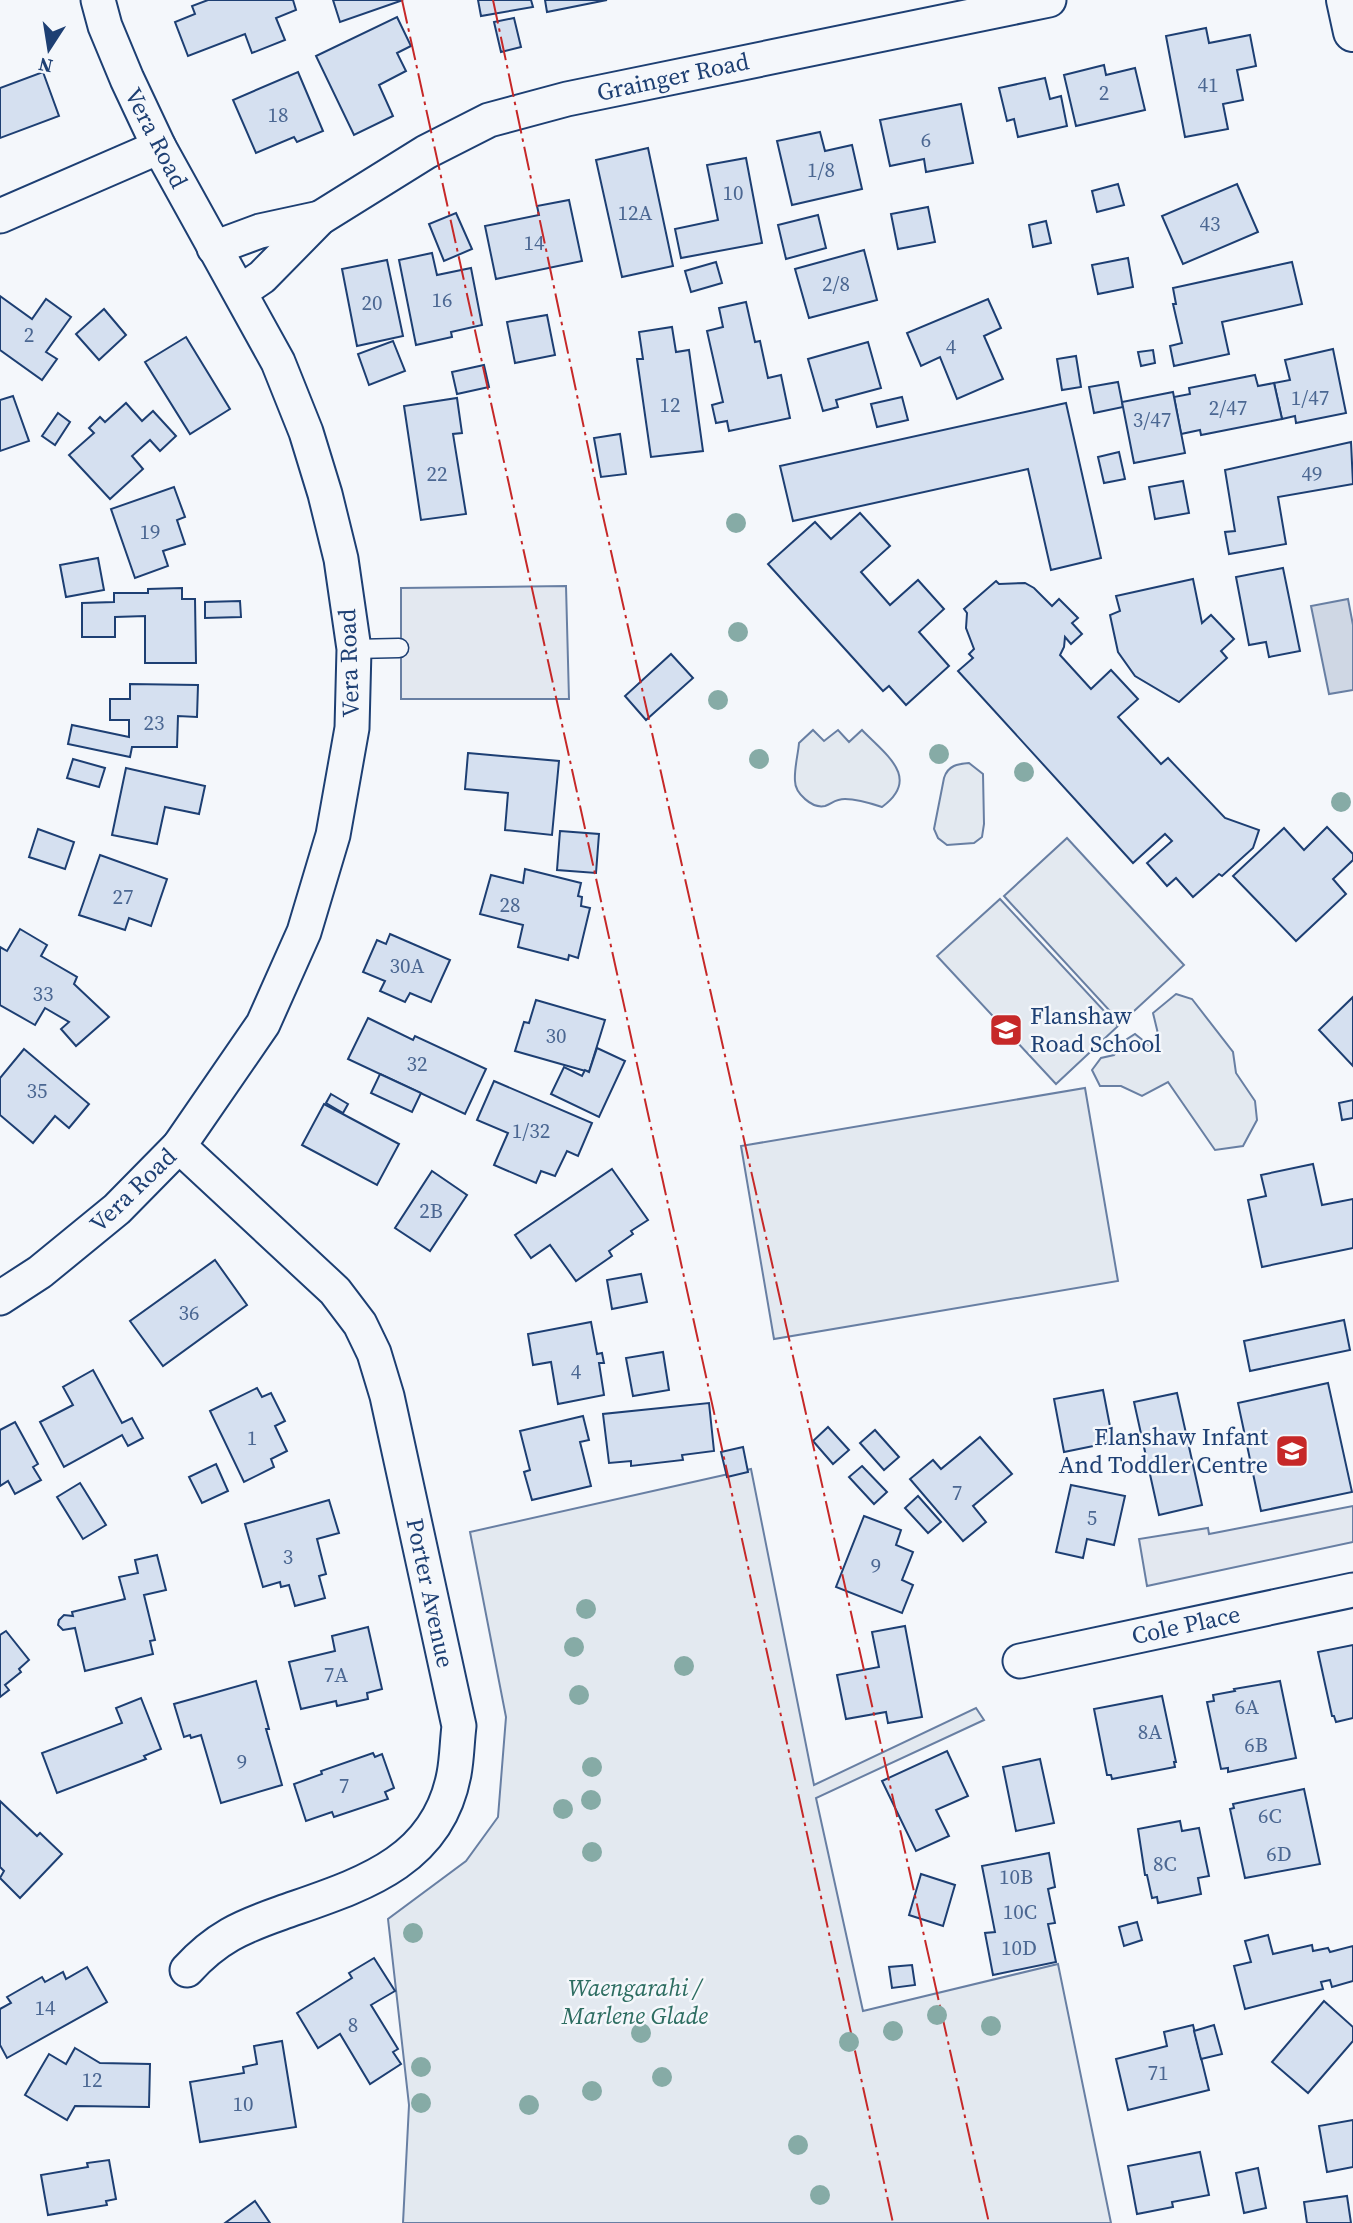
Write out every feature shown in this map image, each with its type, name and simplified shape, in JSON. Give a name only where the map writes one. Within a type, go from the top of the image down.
[{"type":"street","name":"Vera Road","points":[[0,1298],[40,1272],[117,1209],[179,1146],[263,1024],[304,932],[333,835],[352,728],[354,649],[341,559],[306,432],[278,362],[159,148],[122,69],[98,0]]},
{"type":"street","name":"Grainger Road","points":[[240,292],[262,276],[320,218],[426,152],[489,120],[567,99],[1049,0]]},
{"type":"street","points":[[1346,0],[1353,32]]},
{"type":"street","points":[[0,216],[159,148]]},
{"type":"street","name":"Grainger Road","points":[[214,248],[260,231],[320,218]]},
{"type":"street","name":"Porter Avenue","points":[[179,1146],[335,1291],[365,1334],[374,1353],[387,1396],[459,1726],[454,1776],[443,1806],[430,1833],[412,1853],[361,1884],[240,1928],[204,1951],[187,1970]]},
{"type":"street","name":"Cole Place","points":[[1020,1661],[1353,1590]]},
{"type":"lane","points":[[354,649],[399,648]]},
{"type":"green space","points":[[813,730],[824,741],[838,730],[849,742],[862,730],[896,767],[899,786],[894,796],[882,807],[845,799],[820,806],[805,799],[796,786],[796,767],[799,743]]},
{"type":"green space","points":[[969,763],[983,774],[982,837],[974,843],[947,845],[938,838],[934,829],[944,778],[951,768]]},
{"type":"green space","points":[[1067,838],[1184,965],[1121,1023],[1004,896]]},
{"type":"green space","points":[[1000,899],[1118,1026],[1056,1084],[937,956]]},
{"type":"green space","points":[[1176,994],[1192,999],[1233,1052],[1236,1073],[1255,1101],[1257,1120],[1243,1146],[1215,1150],[1168,1082],[1142,1096],[1121,1086],[1100,1086],[1092,1070],[1101,1058],[1114,1055],[1124,1041],[1135,1034],[1150,1046],[1160,1042],[1153,1013]]},
{"type":"green space","points":[[1085,1088],[1118,1281],[774,1339],[741,1146]]},
{"type":"green space","name":"Waengarahi / Marlene Glade","points":[[751,1469],[814,1785],[976,1708],[984,1720],[816,1798],[863,2011],[1058,1964],[1111,2223],[403,2223],[409,2105],[388,1919],[466,1861],[498,1817],[506,1717],[470,1532]]},
{"type":"shaded area","points":[[566,586],[569,699],[401,699],[401,588]]},
{"type":"shaded area","points":[[1348,599],[1353,625],[1353,690],[1329,694],[1311,606]]},
{"type":"shaded area","points":[[1353,1506],[1353,1542],[1147,1586],[1139,1539],[1208,1528],[1209,1534]]},
{"type":"building","points":[[208,0],[293,0],[296,10],[276,18],[285,40],[252,53],[245,34],[188,56],[175,22],[195,14],[192,6]]},
{"type":"building","points":[[333,0],[403,0],[340,22]]},
{"type":"building","points":[[478,0],[531,0],[533,7],[481,16]]},
{"type":"building","points":[[545,0],[607,0],[547,12]]},
{"type":"building","points":[[397,17],[411,46],[397,53],[406,71],[379,85],[393,116],[354,135],[316,56]]},
{"type":"building","points":[[514,18],[521,47],[501,52],[494,22]]},
{"type":"building","points":[[1206,28],[1209,43],[1250,35],[1256,66],[1237,70],[1243,100],[1223,104],[1228,129],[1185,137],[1166,36]]},
{"type":"building","points":[[1104,65],[1106,75],[1135,68],[1145,110],[1076,126],[1064,75]]},
{"type":"building","points":[[43,72],[59,116],[0,138],[0,88]]},
{"type":"building","points":[[298,72],[323,131],[297,142],[294,137],[256,153],[233,100]]},
{"type":"building","points":[[1045,78],[1050,99],[1061,96],[1067,126],[1018,137],[1014,119],[1007,121],[999,88]]},
{"type":"building","points":[[961,104],[973,163],[926,172],[924,159],[890,166],[880,120]]},
{"type":"building","points":[[820,132],[825,151],[852,145],[862,189],[792,205],[777,141]]},
{"type":"building","points":[[648,148],[673,266],[622,277],[596,160]]},
{"type":"building","points":[[746,158],[762,243],[681,258],[675,229],[718,220],[707,165]]},
{"type":"building","points":[[1118,184],[1124,205],[1097,212],[1092,191]]},
{"type":"building","points":[[1237,184],[1258,232],[1183,264],[1162,216]]},
{"type":"building","points":[[569,200],[582,261],[496,279],[485,226],[539,215],[537,206]]},
{"type":"building","points":[[928,207],[935,242],[898,249],[891,214]]},
{"type":"building","points":[[456,213],[472,249],[444,261],[429,224]]},
{"type":"building","points":[[818,215],[826,248],[786,259],[778,225]]},
{"type":"building","points":[[1046,221],[1051,243],[1033,247],[1029,225]]},
{"type":"building","points":[[864,250],[877,300],[809,318],[795,269]]},
{"type":"building","points":[[432,253],[437,275],[471,268],[482,325],[451,332],[452,337],[416,345],[399,260]]},
{"type":"building","points":[[1128,258],[1133,287],[1098,294],[1092,265]]},
{"type":"building","points":[[387,260],[403,336],[357,346],[342,269]]},
{"type":"building","points":[[716,262],[722,283],[691,292],[685,271]]},
{"type":"building","points":[[1292,262],[1302,304],[1222,322],[1229,354],[1174,366],[1170,346],[1182,343],[1173,304],[1176,304],[1173,288]]},
{"type":"building","points":[[0,296],[32,319],[46,299],[71,317],[46,352],[57,359],[42,380],[0,350]]},
{"type":"building","points":[[988,299],[1001,328],[984,336],[1003,379],[957,399],[940,357],[921,366],[907,333]]},
{"type":"building","points":[[746,302],[755,342],[760,341],[768,378],[781,375],[790,418],[729,431],[727,421],[716,423],[712,405],[723,402],[707,331],[723,327],[719,308]]},
{"type":"building","points":[[104,309],[126,335],[99,360],[76,334]]},
{"type":"building","points":[[547,315],[555,355],[515,363],[507,322]]},
{"type":"building","points":[[672,327],[676,352],[689,350],[703,451],[651,457],[637,359],[643,359],[639,332]]},
{"type":"building","points":[[186,337],[230,409],[190,434],[145,362]]},
{"type":"building","points":[[393,341],[405,371],[369,385],[358,354]]},
{"type":"building","points":[[868,342],[881,388],[836,400],[838,407],[823,411],[808,359]]},
{"type":"building","points":[[1333,349],[1346,413],[1296,423],[1295,416],[1282,419],[1274,383],[1290,380],[1285,360]]},
{"type":"building","points":[[1153,350],[1155,363],[1141,366],[1138,352]]},
{"type":"building","points":[[1076,356],[1081,387],[1062,390],[1057,359]]},
{"type":"building","points":[[484,365],[489,387],[457,394],[452,372]]},
{"type":"building","points":[[1255,375],[1258,386],[1274,383],[1282,419],[1201,435],[1200,430],[1181,434],[1174,397],[1190,394],[1189,388]]},
{"type":"building","points":[[1118,382],[1123,407],[1094,413],[1089,387]]},
{"type":"building","points":[[1173,392],[1185,453],[1134,463],[1122,402]]},
{"type":"building","points":[[13,396],[29,441],[0,451],[0,400]]},
{"type":"building","points":[[902,397],[908,420],[877,427],[871,404]]},
{"type":"building","points":[[457,398],[462,433],[453,434],[466,514],[421,520],[404,406]]},
{"type":"building","points":[[126,403],[142,421],[153,411],[176,436],[160,451],[150,440],[132,456],[143,469],[110,499],[69,455],[94,433],[89,428],[100,417],[105,422]]},
{"type":"building","points":[[1066,403],[1101,558],[1051,570],[1028,469],[793,521],[780,466]]},
{"type":"building","points":[[58,413],[70,422],[55,445],[42,436]]},
{"type":"building","points":[[620,434],[626,474],[601,477],[594,438]]},
{"type":"building","points":[[1351,442],[1353,484],[1278,497],[1286,544],[1229,554],[1225,532],[1235,531],[1225,470]]},
{"type":"building","points":[[1119,452],[1125,479],[1104,483],[1098,457]]},
{"type":"building","points":[[1183,481],[1189,513],[1155,519],[1149,487]]},
{"type":"building","points":[[174,487],[185,517],[177,520],[185,544],[163,551],[168,566],[135,578],[111,509]]},
{"type":"building","points":[[860,513],[890,546],[861,572],[890,605],[918,580],[944,609],[919,632],[949,666],[906,705],[889,686],[883,691],[768,564],[815,522],[831,539]]},
{"type":"building","points":[[98,558],[104,590],[66,597],[60,565]]},
{"type":"building","points":[[1283,568],[1300,651],[1269,657],[1266,642],[1249,645],[1236,577]]},
{"type":"building","points":[[1193,579],[1202,623],[1211,615],[1234,639],[1221,651],[1227,658],[1179,702],[1135,676],[1118,652],[1110,615],[1120,611],[1116,596]]},
{"type":"building","points":[[996,581],[999,584],[1025,583],[1052,606],[1059,599],[1078,618],[1072,623],[1082,634],[1071,644],[1065,637],[1060,655],[1091,689],[1111,670],[1138,699],[1118,717],[1161,764],[1168,758],[1225,818],[1259,830],[1253,848],[1193,897],[1176,878],[1167,886],[1147,863],[1172,841],[1165,834],[1133,863],[958,671],[973,658],[969,654],[974,649],[966,628],[967,613],[964,609]]},
{"type":"building","points":[[182,588],[182,599],[195,599],[196,663],[145,663],[145,616],[115,617],[115,637],[82,637],[82,603],[114,602],[114,593],[148,593],[148,589]]},
{"type":"building","points":[[240,601],[241,617],[205,618],[205,602]]},
{"type":"building","points":[[671,654],[693,678],[646,720],[625,696]]},
{"type":"building","points":[[130,684],[198,685],[197,717],[178,716],[177,747],[132,747],[130,757],[68,744],[72,725],[129,737],[129,720],[110,720],[110,699],[130,699]]},
{"type":"building","points":[[468,753],[559,761],[552,835],[505,830],[508,793],[465,789]]},
{"type":"building","points":[[73,759],[105,768],[99,787],[67,778]]},
{"type":"building","points":[[126,768],[205,786],[199,814],[165,807],[157,844],[112,835]]},
{"type":"building","points":[[1327,827],[1353,854],[1353,860],[1333,879],[1346,894],[1296,941],[1233,876],[1284,828],[1304,850]]},
{"type":"building","points":[[38,829],[74,842],[65,869],[29,857]]},
{"type":"building","points":[[560,831],[599,834],[596,873],[557,870]]},
{"type":"building","points":[[100,855],[167,879],[151,926],[129,918],[125,930],[79,915]]},
{"type":"building","points":[[525,869],[581,883],[578,896],[582,897],[581,906],[590,908],[578,958],[569,955],[568,960],[518,947],[523,925],[480,914],[491,875],[523,883]]},
{"type":"building","points":[[20,929],[47,945],[41,956],[77,977],[74,984],[109,1017],[76,1046],[61,1029],[69,1022],[45,1008],[35,1025],[0,1005],[0,947],[7,951]]},
{"type":"building","points":[[390,934],[450,960],[431,1002],[410,993],[405,1002],[380,991],[385,981],[363,972],[377,940],[386,944]]},
{"type":"building","points":[[1353,997],[1353,1066],[1319,1030]]},
{"type":"building","points":[[536,1000],[605,1020],[589,1072],[515,1051],[524,1022],[529,1023]]},
{"type":"building","points":[[368,1018],[413,1040],[415,1036],[486,1069],[465,1114],[348,1059]]},
{"type":"building","points":[[597,1048],[625,1061],[599,1117],[551,1094],[564,1067],[582,1076],[585,1070],[589,1072]]},
{"type":"building","points":[[24,1049],[89,1104],[69,1128],[55,1116],[33,1143],[0,1115],[0,1078]]},
{"type":"building","points":[[380,1074],[421,1093],[412,1112],[371,1093]]},
{"type":"building","points":[[494,1081],[592,1123],[578,1156],[567,1151],[555,1176],[541,1171],[536,1183],[494,1165],[508,1133],[477,1120]]},
{"type":"building","points":[[331,1094],[348,1104],[343,1113],[326,1103]]},
{"type":"building","points":[[1353,1100],[1353,1118],[1342,1120],[1339,1103]]},
{"type":"building","points":[[324,1104],[399,1144],[377,1185],[302,1145]]},
{"type":"building","points":[[1313,1164],[1322,1205],[1353,1199],[1353,1248],[1262,1267],[1248,1200],[1266,1196],[1261,1175]]},
{"type":"building","points":[[612,1169],[648,1220],[609,1251],[612,1256],[576,1281],[550,1245],[531,1258],[515,1235]]},
{"type":"building","points":[[432,1171],[467,1195],[430,1251],[395,1228]]},
{"type":"building","points":[[215,1260],[247,1305],[163,1366],[130,1321]]},
{"type":"building","points":[[641,1274],[647,1302],[612,1309],[607,1280]]},
{"type":"building","points":[[1344,1320],[1350,1350],[1250,1371],[1244,1341]]},
{"type":"building","points":[[591,1322],[597,1354],[602,1353],[604,1363],[599,1363],[604,1395],[558,1404],[551,1362],[533,1365],[528,1334]]},
{"type":"building","points":[[663,1352],[669,1390],[633,1396],[626,1358]]},
{"type":"building","points":[[93,1370],[122,1423],[132,1418],[143,1438],[128,1446],[122,1435],[64,1467],[40,1422],[73,1405],[63,1387]]},
{"type":"building","points":[[1328,1383],[1352,1492],[1261,1511],[1238,1403]]},
{"type":"building","points":[[257,1388],[262,1397],[271,1393],[285,1421],[275,1426],[287,1451],[271,1459],[274,1467],[244,1482],[210,1411]]},
{"type":"building","points":[[1103,1390],[1113,1442],[1064,1452],[1054,1399]]},
{"type":"building","points":[[1177,1393],[1202,1505],[1159,1515],[1134,1402]]},
{"type":"building","points":[[709,1403],[714,1451],[682,1455],[683,1460],[631,1466],[631,1461],[609,1463],[603,1414]]},
{"type":"building","points":[[583,1416],[589,1440],[580,1442],[591,1486],[532,1500],[524,1472],[530,1470],[520,1431]]},
{"type":"building","points":[[15,1422],[38,1464],[33,1467],[41,1480],[15,1494],[8,1481],[0,1486],[0,1430]]},
{"type":"building","points":[[828,1427],[849,1450],[833,1464],[813,1441]]},
{"type":"building","points":[[875,1430],[899,1457],[884,1470],[860,1443]]},
{"type":"building","points":[[980,1437],[1012,1474],[973,1506],[986,1522],[963,1541],[910,1479],[933,1460],[941,1469]]},
{"type":"building","points":[[743,1447],[748,1472],[727,1477],[721,1452]]},
{"type":"building","points":[[216,1464],[228,1491],[202,1503],[189,1477]]},
{"type":"building","points":[[862,1466],[887,1492],[874,1504],[849,1477]]},
{"type":"building","points":[[80,1483],[106,1525],[83,1539],[57,1497]]},
{"type":"building","points":[[1071,1485],[1125,1496],[1114,1545],[1087,1539],[1083,1558],[1056,1552]]},
{"type":"building","points":[[918,1496],[941,1522],[928,1533],[905,1508]]},
{"type":"building","points":[[329,1500],[339,1533],[317,1539],[326,1574],[319,1576],[325,1598],[295,1606],[289,1585],[281,1587],[280,1582],[263,1587],[245,1524]]},
{"type":"building","points":[[864,1516],[901,1530],[896,1545],[913,1552],[902,1580],[913,1585],[902,1613],[836,1587]]},
{"type":"building","points":[[157,1555],[166,1590],[144,1595],[155,1640],[150,1641],[153,1654],[85,1671],[75,1628],[63,1630],[58,1625],[59,1620],[64,1615],[73,1616],[72,1612],[125,1599],[119,1577],[138,1573],[135,1560]]},
{"type":"building","points":[[905,1626],[922,1717],[888,1723],[886,1712],[846,1719],[837,1675],[879,1667],[872,1632]]},
{"type":"building","points":[[368,1627],[382,1689],[367,1693],[368,1699],[337,1706],[336,1701],[301,1709],[289,1662],[335,1651],[332,1636]]},
{"type":"building","points":[[6,1631],[29,1660],[19,1669],[21,1672],[5,1685],[9,1690],[0,1697],[0,1635]]},
{"type":"building","points":[[1353,1645],[1353,1718],[1336,1722],[1332,1716],[1318,1652]]},
{"type":"building","points":[[256,1681],[282,1785],[221,1803],[201,1735],[184,1737],[174,1704]]},
{"type":"building","points":[[1280,1681],[1296,1758],[1228,1772],[1228,1768],[1221,1769],[1207,1702],[1214,1701],[1213,1695]]},
{"type":"building","points":[[1162,1696],[1175,1767],[1112,1779],[1111,1775],[1107,1775],[1094,1709]]},
{"type":"building","points":[[141,1698],[161,1749],[144,1756],[146,1759],[57,1793],[42,1753],[122,1723],[116,1708]]},
{"type":"building","points":[[947,1751],[968,1796],[936,1810],[949,1836],[916,1851],[882,1781]]},
{"type":"building","points":[[373,1753],[375,1757],[382,1754],[394,1788],[385,1792],[388,1799],[334,1817],[332,1812],[306,1821],[294,1784],[322,1774],[321,1771]]},
{"type":"building","points":[[1040,1759],[1054,1823],[1016,1831],[1003,1767]]},
{"type":"building","points":[[1304,1789],[1320,1864],[1245,1878],[1230,1809],[1234,1808],[1233,1804]]},
{"type":"building","points":[[0,1801],[37,1836],[40,1833],[62,1854],[20,1898],[0,1878],[4,1871],[0,1867]]},
{"type":"building","points":[[1180,1821],[1182,1831],[1199,1828],[1209,1876],[1198,1878],[1201,1894],[1158,1903],[1157,1897],[1152,1898],[1145,1875],[1138,1829]]},
{"type":"building","points":[[1049,1853],[1055,1887],[1048,1889],[1055,1923],[1048,1924],[1056,1962],[993,1975],[985,1933],[995,1932],[982,1866]]},
{"type":"building","points":[[921,1874],[955,1885],[943,1926],[909,1915]]},
{"type":"building","points":[[1137,1922],[1142,1940],[1124,1946],[1119,1927]]},
{"type":"building","points":[[1268,1935],[1273,1954],[1312,1945],[1313,1951],[1328,1948],[1330,1952],[1353,1946],[1353,1981],[1332,1987],[1330,1980],[1321,1982],[1323,1989],[1245,2009],[1234,1966],[1251,1962],[1245,1941]]},
{"type":"building","points":[[374,1958],[395,1991],[371,2005],[398,2049],[393,2052],[401,2064],[370,2084],[340,2034],[318,2048],[297,2013],[352,1978],[349,1973]]},
{"type":"building","points":[[912,1965],[915,1985],[892,1988],[889,1967]]},
{"type":"building","points":[[87,1967],[107,2002],[7,2058],[0,2045],[0,2009],[11,2003],[7,1997],[42,1977],[45,1982],[63,1972],[66,1979]]},
{"type":"building","points":[[1324,2001],[1353,2027],[1353,2041],[1308,2093],[1272,2062]]},
{"type":"building","points":[[1193,2025],[1209,2090],[1128,2110],[1116,2059],[1167,2046],[1164,2032]]},
{"type":"building","points":[[1214,2025],[1222,2054],[1201,2059],[1194,2031]]},
{"type":"building","points":[[282,2041],[296,2127],[200,2142],[190,2082],[244,2073],[243,2067],[257,2064],[254,2046]]},
{"type":"building","points":[[75,2048],[100,2063],[150,2064],[149,2107],[75,2106],[67,2120],[25,2095],[49,2054],[66,2064]]},
{"type":"building","points":[[1353,2120],[1353,2167],[1327,2172],[1319,2126]]},
{"type":"building","points":[[1200,2152],[1209,2195],[1172,2202],[1173,2207],[1137,2214],[1128,2166]]},
{"type":"building","points":[[109,2160],[116,2199],[106,2201],[107,2205],[48,2215],[41,2175],[88,2167],[87,2163]]},
{"type":"building","points":[[1258,2168],[1266,2208],[1244,2213],[1236,2173]]},
{"type":"building","points":[[1347,2196],[1351,2223],[1307,2223],[1304,2202]]},
{"type":"building","points":[[255,2201],[270,2223],[225,2223]]},
{"type":"power","points":[[402,0],[893,2223]]},
{"type":"power","points":[[493,0],[598,494],[989,2223]]},
{"type":"place","name":"Flanshaw Road School","points":[[1006,1030]]},
{"type":"place","name":"Flanshaw Infant And Toddler Centre","points":[[1292,1451]]}]
